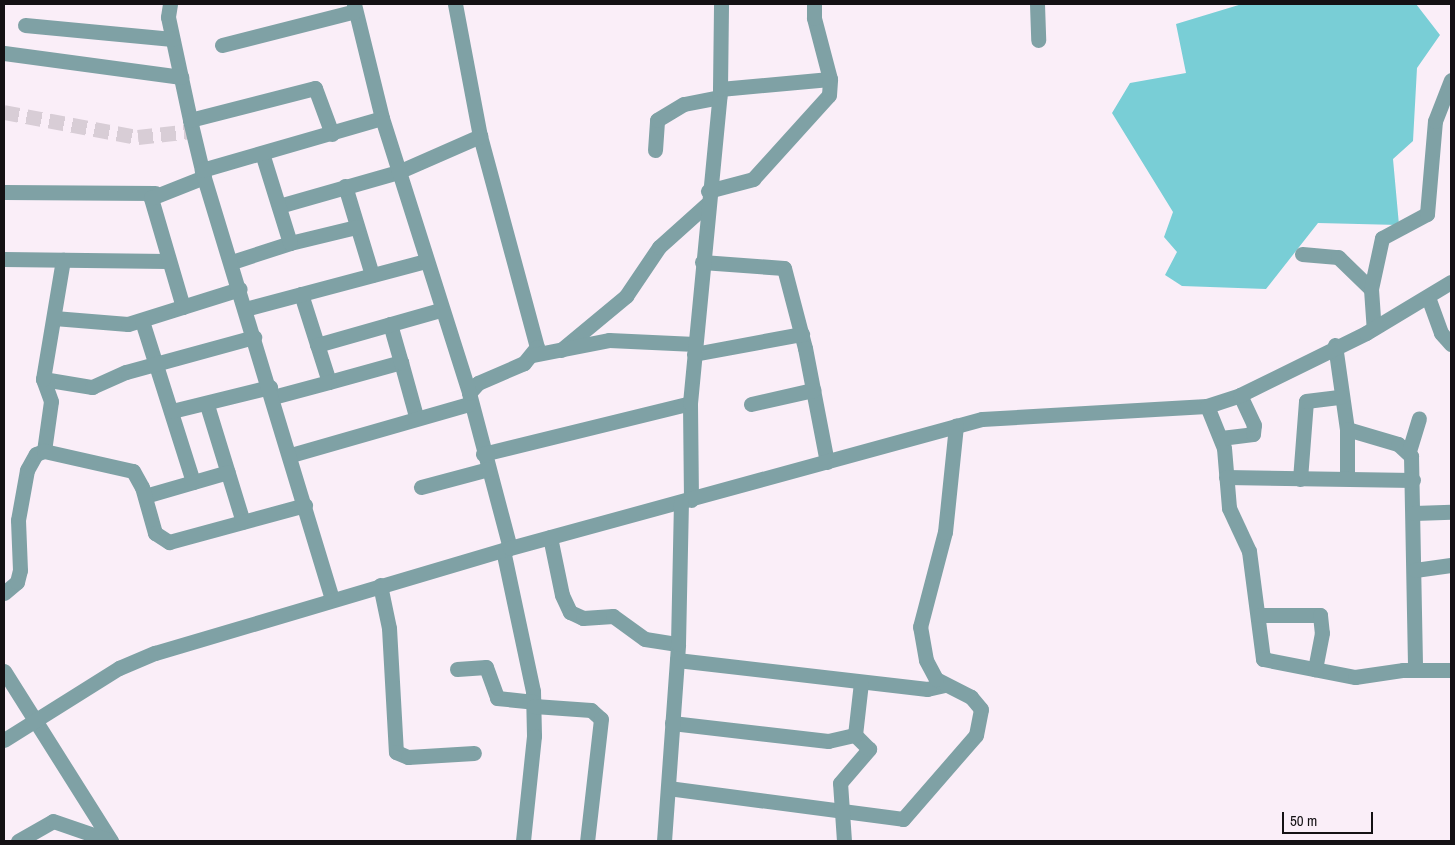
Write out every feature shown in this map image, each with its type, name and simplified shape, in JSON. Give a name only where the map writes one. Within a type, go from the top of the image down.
[{"type":"street","points":[[170,4],[172,39],[203,174],[291,455],[332,599]]},
{"type":"street","points":[[455,4],[480,136],[535,334],[533,355]]},
{"type":"street","points":[[664,841],[678,644],[690,403],[708,198],[720,93],[721,4]]},
{"type":"street","points":[[561,350],[626,296],[659,247],[708,198],[746,182],[762,170],[789,134],[825,102],[830,79],[814,18],[814,4]]},
{"type":"street","points":[[1037,4],[1038,40]]},
{"type":"street","points":[[222,45],[354,7],[382,118],[469,399],[507,549],[521,618],[534,704],[523,841]]},
{"type":"street","points":[[24,25],[172,39]]},
{"type":"street","points":[[4,53],[181,77]]},
{"type":"street","points":[[655,150],[657,120],[684,104],[720,93],[830,79]]},
{"type":"street","points":[[1374,328],[1372,289],[1382,238],[1427,214],[1435,121],[1451,80]]},
{"type":"street","points":[[190,120],[315,88],[332,134]]},
{"type":"street","points":[[4,192],[155,193],[262,152],[332,134],[382,118]]},
{"type":"street","points":[[279,206],[398,172],[480,136]]},
{"type":"street","points":[[262,152],[290,243]]},
{"type":"street","points":[[345,186],[372,275]]},
{"type":"street","points":[[155,193],[151,202],[183,307]]},
{"type":"street","points":[[232,262],[290,243],[356,227]]},
{"type":"street","points":[[1302,254],[1338,257],[1372,289]]},
{"type":"street","points":[[4,260],[168,261]]},
{"type":"street","points":[[44,451],[52,401],[43,379],[63,260]]},
{"type":"street","points":[[245,310],[425,261]]},
{"type":"street","points":[[702,262],[784,268],[802,334],[827,462]]},
{"type":"street","points":[[4,740],[119,668],[155,653],[332,599],[550,537],[982,419],[1207,406],[1240,395],[1336,345],[1374,328],[1451,282]]},
{"type":"street","points":[[54,318],[102,325],[142,320],[240,289]]},
{"type":"street","points":[[301,294],[329,382]]},
{"type":"street","points":[[1428,297],[1441,333],[1451,344]]},
{"type":"street","points":[[317,345],[440,310]]},
{"type":"street","points":[[142,320],[193,482]]},
{"type":"street","points":[[390,324],[416,416]]},
{"type":"street","points":[[291,455],[469,399],[478,382],[533,355],[621,339],[695,349],[802,334]]},
{"type":"street","points":[[43,379],[92,387],[156,365],[254,337]]},
{"type":"street","points":[[1336,345],[1347,429],[1347,478]]},
{"type":"street","points":[[172,411],[329,382],[401,362]]},
{"type":"street","points":[[751,404],[813,390]]},
{"type":"street","points":[[1221,438],[1253,434],[1254,425],[1240,395]]},
{"type":"street","points":[[1300,480],[1306,401],[1342,397]]},
{"type":"street","points":[[483,454],[690,403]]},
{"type":"street","points":[[207,404],[243,522]]},
{"type":"street","points":[[1207,406],[1221,438],[1229,508],[1249,551],[1264,659],[1355,677],[1415,669],[1451,670]]},
{"type":"street","points":[[1415,669],[1414,513],[1409,451],[1419,418]]},
{"type":"street","points":[[668,788],[903,818],[931,790],[976,735],[983,717],[976,701],[944,686],[930,671],[920,628],[945,532],[956,426]]},
{"type":"street","points":[[1347,429],[1409,451]]},
{"type":"street","points":[[4,592],[17,582],[20,570],[18,520],[27,470],[36,454],[44,451],[126,467],[137,475],[155,533],[169,542],[306,505]]},
{"type":"street","points":[[421,488],[488,469]]},
{"type":"street","points":[[145,496],[228,472]]},
{"type":"street","points":[[1226,477],[1300,480],[1347,478],[1412,480]]},
{"type":"street","points":[[1414,513],[1451,512]]},
{"type":"street","points":[[550,537],[562,595],[570,612],[577,617],[613,616],[645,639],[678,644]]},
{"type":"street","points":[[1415,570],[1451,565]]},
{"type":"street","points":[[380,585],[389,628],[396,752],[408,757],[474,753]]},
{"type":"street","points":[[1259,615],[1320,615],[1322,634],[1315,669]]},
{"type":"street","points":[[677,660],[927,689],[944,686]]},
{"type":"street","points":[[457,669],[486,667],[497,698],[590,710],[601,719],[587,841]]},
{"type":"street","points":[[4,671],[38,720],[111,841],[53,822],[18,841]]},
{"type":"street","points":[[854,734],[861,682]]},
{"type":"street","points":[[672,723],[828,741],[854,734]]},
{"type":"street","points":[[844,841],[838,810],[843,776],[869,749],[854,734]]},
{"type":"water","points":[[1242,4],[1416,4],[1440,35],[1417,68],[1413,141],[1393,159],[1399,225],[1318,223],[1266,289],[1182,286],[1165,275],[1177,252],[1164,237],[1173,212],[1112,113],[1130,83],[1186,73],[1176,24]]},
{"type":"tunnel","points":[[4,112],[138,137],[192,131]]}]
